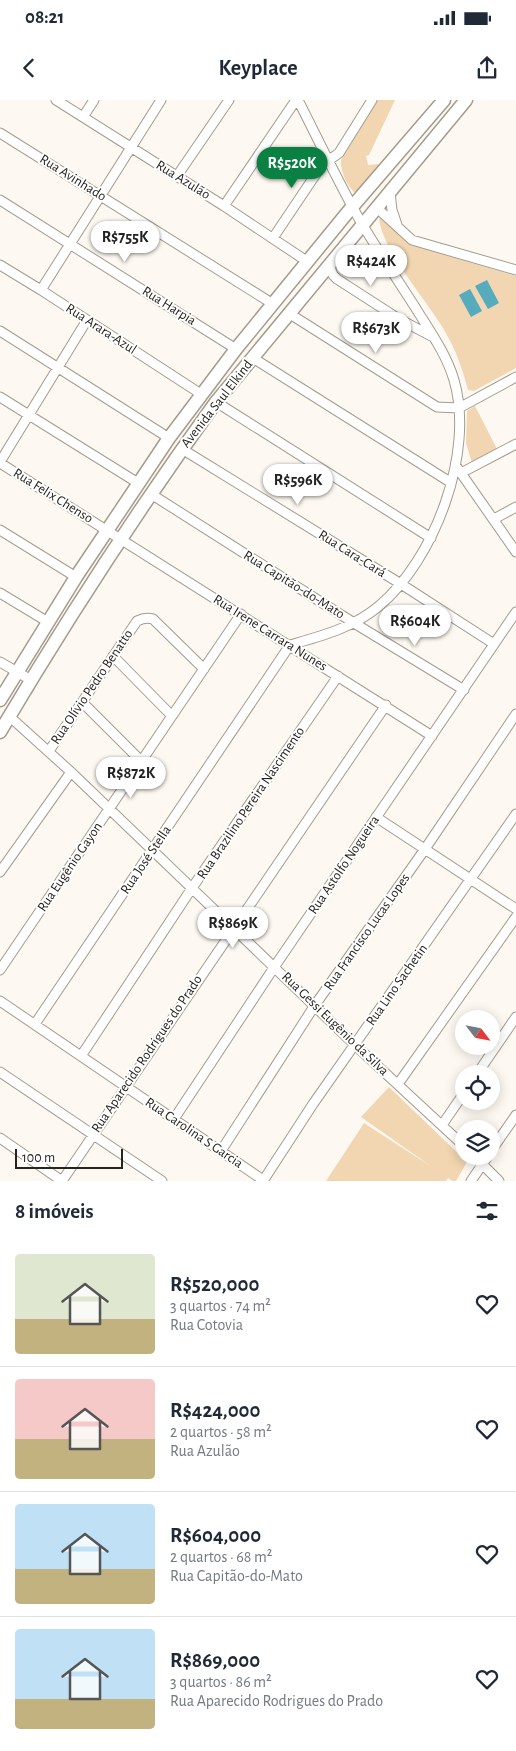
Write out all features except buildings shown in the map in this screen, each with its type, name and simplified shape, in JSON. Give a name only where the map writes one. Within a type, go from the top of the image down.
[{"type":"main road","name":"Avenida Saul Elkind","points":[[0,700],[76,577],[169,438],[236,348],[352,207],[444,100]]},
{"type":"main road","name":"Avenida Saul Elkind","points":[[0,732],[31,680],[151,494],[216,402],[466,100]]},
{"type":"street","name":"Rua Azulão","points":[[56,100],[224,206],[308,262]]},
{"type":"street","points":[[83,117],[94,100]]},
{"type":"street","points":[[41,290],[161,100]]},
{"type":"street","points":[[177,176],[228,100]]},
{"type":"street","points":[[224,206],[297,100],[330,160],[362,225],[435,339],[452,374],[459,408],[459,469],[516,552]]},
{"type":"street","points":[[273,238],[322,165],[338,153],[372,100]]},
{"type":"street","name":"Rua Avinhado","points":[[0,133],[273,304]]},
{"type":"street","points":[[390,192],[392,210],[397,225]]},
{"type":"street","name":"Rua Harpia","points":[[0,200],[236,348]]},
{"type":"street","points":[[377,208],[412,240],[516,270]]},
{"type":"street","name":"Rua Arara-Azul","points":[[0,265],[202,394]]},
{"type":"street","points":[[329,265],[337,279],[399,319],[435,339]]},
{"type":"street","points":[[399,319],[408,314],[414,306]]},
{"type":"street","points":[[290,314],[436,406],[459,408],[516,377]]},
{"type":"street","points":[[0,462],[87,320]]},
{"type":"street","points":[[0,331],[169,438]]},
{"type":"street","points":[[253,358],[450,482]]},
{"type":"street","points":[[0,397],[138,483]]},
{"type":"street","points":[[216,402],[431,538]]},
{"type":"street","points":[[290,645],[325,635],[354,623],[379,606],[400,584],[431,538],[450,482],[459,469],[516,444]]},
{"type":"street","name":"Rua Cara-Cará","points":[[182,449],[494,644]]},
{"type":"street","name":"Rua Felix Chenso","points":[[0,462],[107,530]]},
{"type":"street","name":"Rua Capitão-do-Mato","points":[[151,494],[354,623],[464,690]]},
{"type":"street","points":[[494,519],[516,507]]},
{"type":"street","points":[[0,530],[76,577]]},
{"type":"street","name":"Rua Irene Carrara Nunes","points":[[107,530],[386,705],[432,736]]},
{"type":"street","points":[[0,593],[48,622]]},
{"type":"street","name":"Rua Astolfo Nogueira","points":[[174,1119],[275,966],[516,612]]},
{"type":"street","name":"Rua Eugênio Gayon","points":[[0,970],[241,614]]},
{"type":"street","name":"Rua Olívio Pedro Benatto","points":[[49,751],[137,621],[148,618],[153,619],[204,669]]},
{"type":"street","name":"Rua José Stella","points":[[35,1024],[290,645]]},
{"type":"street","points":[[113,656],[172,716]]},
{"type":"street","points":[[0,662],[31,680]]},
{"type":"street","name":"Rua Brazilino Pereira Nascimento","points":[[81,1056],[192,888],[338,676]]},
{"type":"street","points":[[83,703],[142,762]]},
{"type":"street","name":"Rua Aparecido Rodrigues do Prado","points":[[62,1181],[233,927],[386,705]]},
{"type":"street","name":"Rua Francisco Lucas Lopes","points":[[221,1151],[315,1005],[516,714]]},
{"type":"street","name":"Rua Gessi Eugênio da Silva","points":[[9,716],[49,751],[275,966],[355,1045],[455,1137]]},
{"type":"street","points":[[0,872],[71,772]]},
{"type":"street","name":"Rua Lino Sachetin","points":[[263,1181],[313,1104],[516,814]]},
{"type":"street","points":[[376,817],[516,909]]},
{"type":"street","points":[[398,1084],[516,917]]},
{"type":"street","name":"Rua Carolina S Garcia","points":[[0,1001],[263,1181]]},
{"type":"street","points":[[483,1065],[516,1017]]},
{"type":"street","points":[[0,1072],[162,1181]]},
{"type":"street","points":[[442,1125],[455,1106]]},
{"type":"street","points":[[500,1138],[516,1115]]},
{"type":"street","points":[[0,1138],[62,1181]]},
{"type":"street","points":[[471,1181],[482,1165]]},
{"type":"street","points":[[488,1165],[499,1181]]},
{"type":"shaded area","points":[[378,100],[395,100],[369,155],[366,156],[368,165],[378,164],[382,168],[356,193],[345,178],[341,160]]},
{"type":"shaded area","points":[[379,219],[386,220],[414,246],[516,276],[516,368],[474,391],[468,390],[451,342],[389,247]]},
{"type":"shaded area","points":[[475,406],[497,449],[472,463],[466,443],[467,411]]},
{"type":"shaded area","points":[[389,1087],[455,1150],[455,1165],[465,1165],[456,1181],[448,1178],[446,1181],[326,1181],[364,1123],[432,1167],[361,1117]]},
{"type":"water","points":[[487,280],[499,303],[488,309],[475,286]]},
{"type":"water","points":[[470,289],[482,311],[471,317],[459,295]]}]
